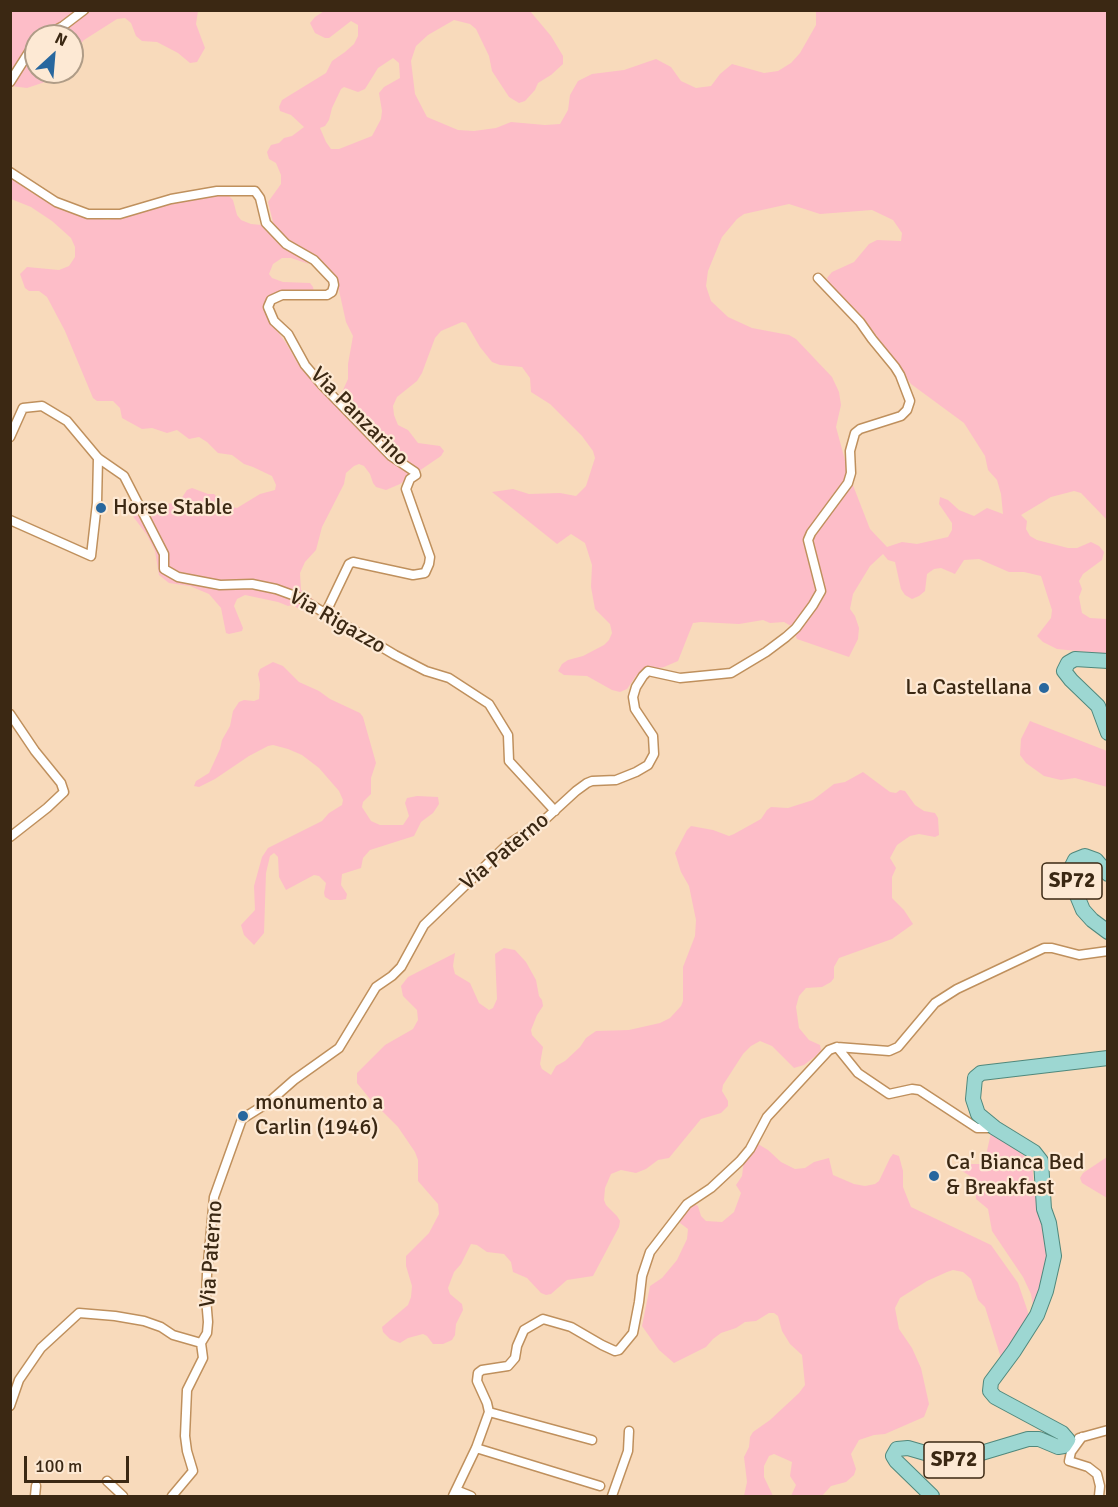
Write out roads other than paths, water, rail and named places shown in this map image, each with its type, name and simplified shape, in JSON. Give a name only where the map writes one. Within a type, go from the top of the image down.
[{"type":"main road","points":[[1107,661],[1075,659],[1066,664],[1064,671],[1098,706],[1107,733]]},
{"type":"main road","name":"SP72","points":[[1107,874],[1100,864],[1091,857],[1085,856],[1075,860],[1070,870],[1073,886],[1083,910],[1107,932]]},
{"type":"main road","points":[[1075,1439],[995,1397],[990,1390],[991,1382],[1014,1352],[1037,1315],[1046,1292],[1054,1256],[1044,1209],[1041,1161],[1034,1152],[994,1128],[978,1114],[975,1108],[974,1083],[981,1073],[1107,1058]]},
{"type":"main road","name":"SP72","points":[[932,1497],[896,1461],[893,1456],[897,1449],[908,1448],[958,1460],[1028,1439],[1038,1439],[1058,1447],[1075,1439]]},
{"type":"street","points":[[66,24],[84,10]]},
{"type":"street","points":[[10,82],[24,60]]},
{"type":"street","name":"Via Panzarino","points":[[10,172],[56,202],[88,214],[120,214],[171,199],[217,191],[255,191],[260,198],[266,223],[286,244],[314,260],[333,280],[332,292],[282,295],[272,300],[268,307],[274,321],[288,334],[305,365],[322,386],[391,456],[416,475],[410,479],[406,489],[430,557],[425,573],[413,575],[352,562],[325,614]]},
{"type":"street","name":"Via Paterno","points":[[10,1406],[19,1380],[41,1348],[79,1313],[144,1321],[161,1327],[173,1335],[201,1343],[207,1333],[208,1322],[207,1274],[214,1197],[242,1119],[269,1102],[294,1080],[339,1048],[376,987],[401,967],[423,925],[507,845],[540,824],[587,783],[625,777],[652,760],[653,736],[635,709],[633,697],[642,676],[648,671],[680,678],[731,673],[766,652],[796,628],[813,605],[821,591],[808,540],[811,532],[848,483],[851,473],[850,451],[855,433],[860,429],[901,416],[908,410],[910,401],[895,367],[860,322],[818,278]]},
{"type":"street","name":"Via Rigazzo","points":[[10,437],[23,408],[42,406],[67,421],[98,458],[124,476],[164,554],[164,569],[178,577],[220,585],[252,584],[298,597],[395,655],[426,671],[449,678],[489,704],[508,735],[509,761],[555,811]]},
{"type":"street","points":[[10,520],[91,556],[97,503],[98,458]]},
{"type":"street","points":[[10,714],[35,751],[61,783],[64,792],[10,837]]},
{"type":"street","points":[[471,1497],[454,1493],[476,1448],[489,1412],[477,1381],[478,1373],[482,1370],[508,1366],[515,1358],[524,1330],[543,1319],[571,1327],[602,1345],[615,1351],[619,1350],[633,1333],[642,1276],[650,1252],[687,1204],[711,1188],[740,1161],[750,1149],[767,1117],[829,1050],[837,1047],[889,1051],[898,1047],[935,1003],[957,989],[1044,948],[1079,955],[1107,951]]},
{"type":"street","points":[[837,1047],[858,1073],[889,1094],[912,1089],[919,1090],[977,1128],[994,1128]]},
{"type":"street","points":[[172,1497],[194,1471],[185,1436],[187,1390],[203,1358],[201,1343]]},
{"type":"street","points":[[489,1412],[592,1440]]},
{"type":"street","points":[[1099,1497],[1100,1486],[1097,1474],[1088,1467],[1069,1461],[1075,1439],[1107,1430]]},
{"type":"street","points":[[612,1497],[628,1451],[629,1431]]},
{"type":"street","points":[[476,1448],[600,1486]]},
{"type":"street","points":[[106,1481],[123,1497]]},
{"type":"street","points":[[35,1497],[36,1486]]},
{"type":"place","name":"Horse Stable","points":[[101,508]]},
{"type":"place","name":"La Castellana","points":[[1044,688]]},
{"type":"place","name":"monumento a Carlin (1946)","points":[[243,1116]]},
{"type":"place","name":"Ca' Bianca Bed & Breakfast","points":[[934,1176]]}]
